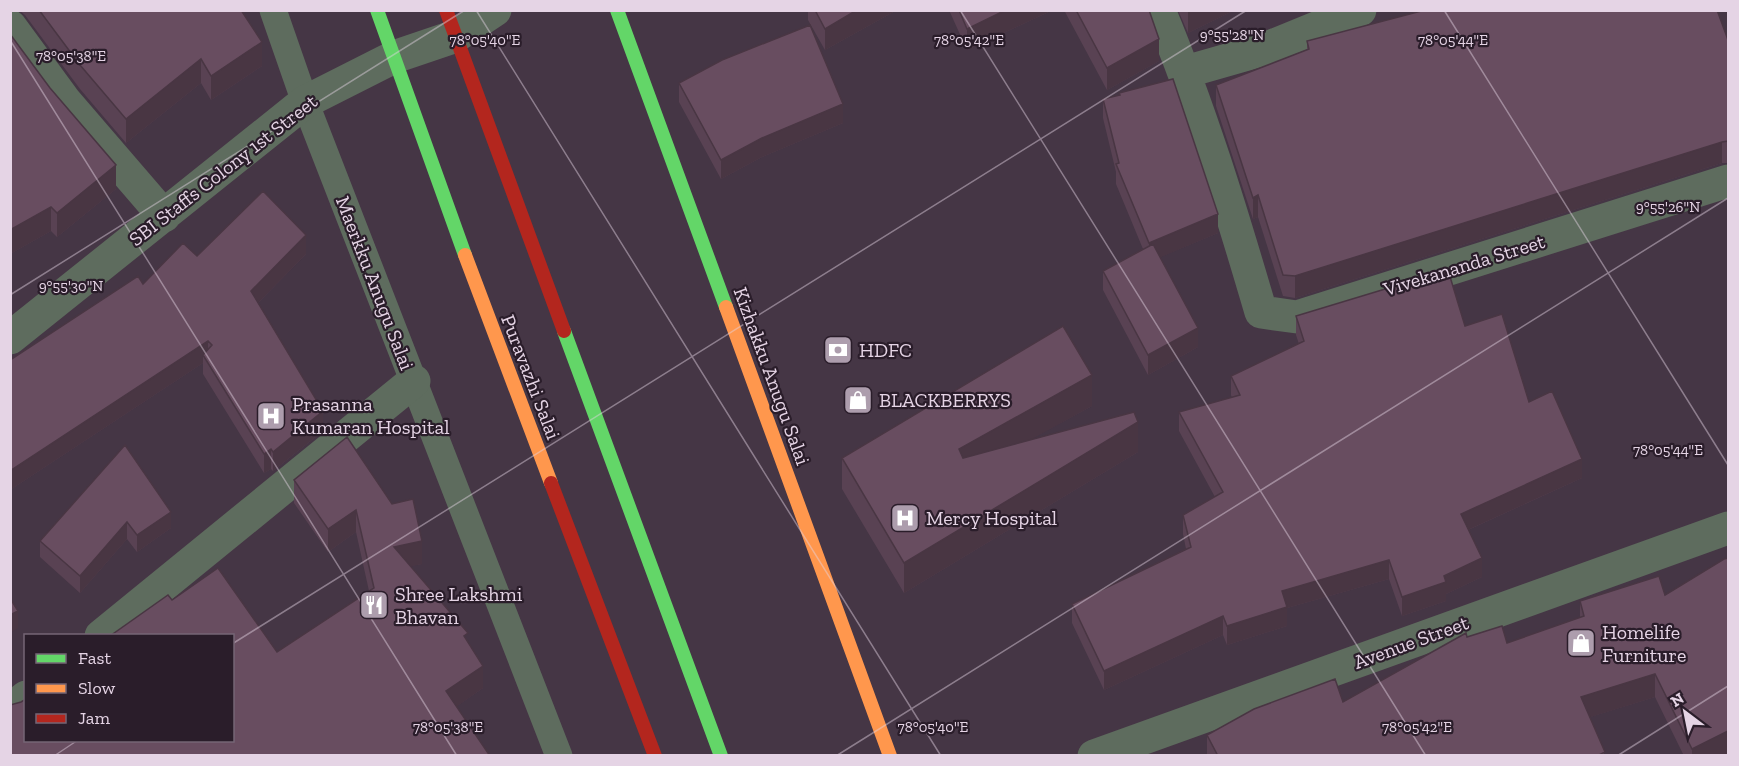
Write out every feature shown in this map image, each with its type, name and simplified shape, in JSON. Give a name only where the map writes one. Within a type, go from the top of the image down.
[{"type":"main road","name":"Puravazhi Salai","points":[[377,10],[483,305],[655,756]]},
{"type":"main road","name":"Kizhakku Anugu Salai","points":[[617,10],[890,756]]},
{"type":"main road","points":[[451,23],[721,756]]},
{"type":"street","name":"SBI Staffs Colony 1st Street","points":[[10,338],[305,102],[394,57],[451,23],[495,10]]},
{"type":"street","name":"Vivekananda Street","points":[[1159,10],[1185,72],[1261,312],[1296,317],[1728,181]]},
{"type":"street","points":[[1185,72],[1262,50],[1360,10]]},
{"type":"street","points":[[10,26],[65,101],[164,216]]},
{"type":"street","points":[[103,634],[414,381]]},
{"type":"street","name":"Avenue Street","points":[[1094,756],[1728,528]]},
{"type":"street","points":[[10,710],[24,699]]},
{"type":"lane","name":"Maerkku Anugu Salai","points":[[273,10],[305,102],[559,756]]},
{"type":"building","points":[[39,10],[241,10],[262,42],[211,76],[201,59],[126,119],[80,65]]},
{"type":"building","points":[[815,10],[857,10],[825,29]]},
{"type":"building","points":[[959,10],[1006,10],[967,29]]},
{"type":"building","points":[[1076,10],[1149,10],[1159,39],[1107,68]]},
{"type":"building","points":[[1425,10],[1717,10],[1728,40],[1728,141],[1295,276],[1283,275],[1258,195],[1253,198],[1216,85],[1309,49],[1307,41]]},
{"type":"building","points":[[810,25],[843,104],[762,138],[721,160],[679,83],[722,60]]},
{"type":"building","points":[[10,34],[50,88],[116,165],[57,213],[51,207],[10,230]]},
{"type":"building","points":[[1173,79],[1218,214],[1149,243],[1116,164],[1119,163],[1103,99]]},
{"type":"building","points":[[263,191],[306,235],[251,291],[323,411],[273,452],[271,449],[264,454],[203,355],[212,345],[208,341],[10,471],[10,360],[138,276],[143,284],[183,243],[197,256]]},
{"type":"building","points":[[1153,244],[1198,328],[1148,355],[1103,271]]},
{"type":"building","points":[[1448,270],[1465,326],[1502,314],[1529,402],[1552,391],[1582,459],[1461,514],[1482,558],[1444,576],[1446,582],[1402,597],[1389,560],[1282,591],[1287,607],[1227,626],[1223,616],[1104,671],[1072,604],[1191,547],[1183,515],[1223,492],[1179,412],[1240,395],[1231,376],[1304,341],[1296,316]]},
{"type":"building","points":[[1063,326],[1092,375],[959,449],[963,458],[1134,412],[1138,422],[904,563],[842,458]]},
{"type":"building","points":[[347,437],[392,504],[413,499],[422,541],[394,547],[468,633],[464,636],[483,666],[446,691],[490,756],[10,756],[10,705],[24,700],[24,742],[234,742],[234,634],[113,634],[168,595],[172,600],[218,568],[277,652],[374,588],[356,510],[328,529],[294,480]]},
{"type":"building","points":[[125,445],[171,512],[137,535],[127,522],[80,576],[40,541]]},
{"type":"building","points":[[1728,558],[1728,731],[1692,749],[1655,674],[1581,697],[1605,752],[1597,756],[1218,756],[1207,735],[1254,709],[1335,679],[1343,702],[1466,633],[1467,637],[1502,626],[1507,643],[1584,616],[1580,601],[1659,576],[1665,595]]},
{"type":"building","points":[[10,598],[18,611],[10,615]]},
{"type":"traffic: fast","points":[[377,10],[465,255]]},
{"type":"traffic: fast","points":[[617,10],[726,307]]},
{"type":"traffic: fast","points":[[564,331],[721,756]]},
{"type":"traffic: slow","points":[[465,255],[551,483]]},
{"type":"traffic: slow","points":[[726,307],[890,756]]},
{"type":"traffic: jam","points":[[446,10],[564,331]]},
{"type":"traffic: jam","points":[[551,483],[655,756]]},
{"type":"place","name":"HDFC","points":[[838,350]]},
{"type":"place","name":"BLACKBERRYS","points":[[858,400]]},
{"type":"place","name":"Prasanna Kumaran Hospital","points":[[271,416]]},
{"type":"place","name":"Mercy Hospital","points":[[905,518]]},
{"type":"place","name":"Shree Lakshmi Bhavan","points":[[374,605]]},
{"type":"place","name":"Homelife Furniture","points":[[1581,643]]}]
